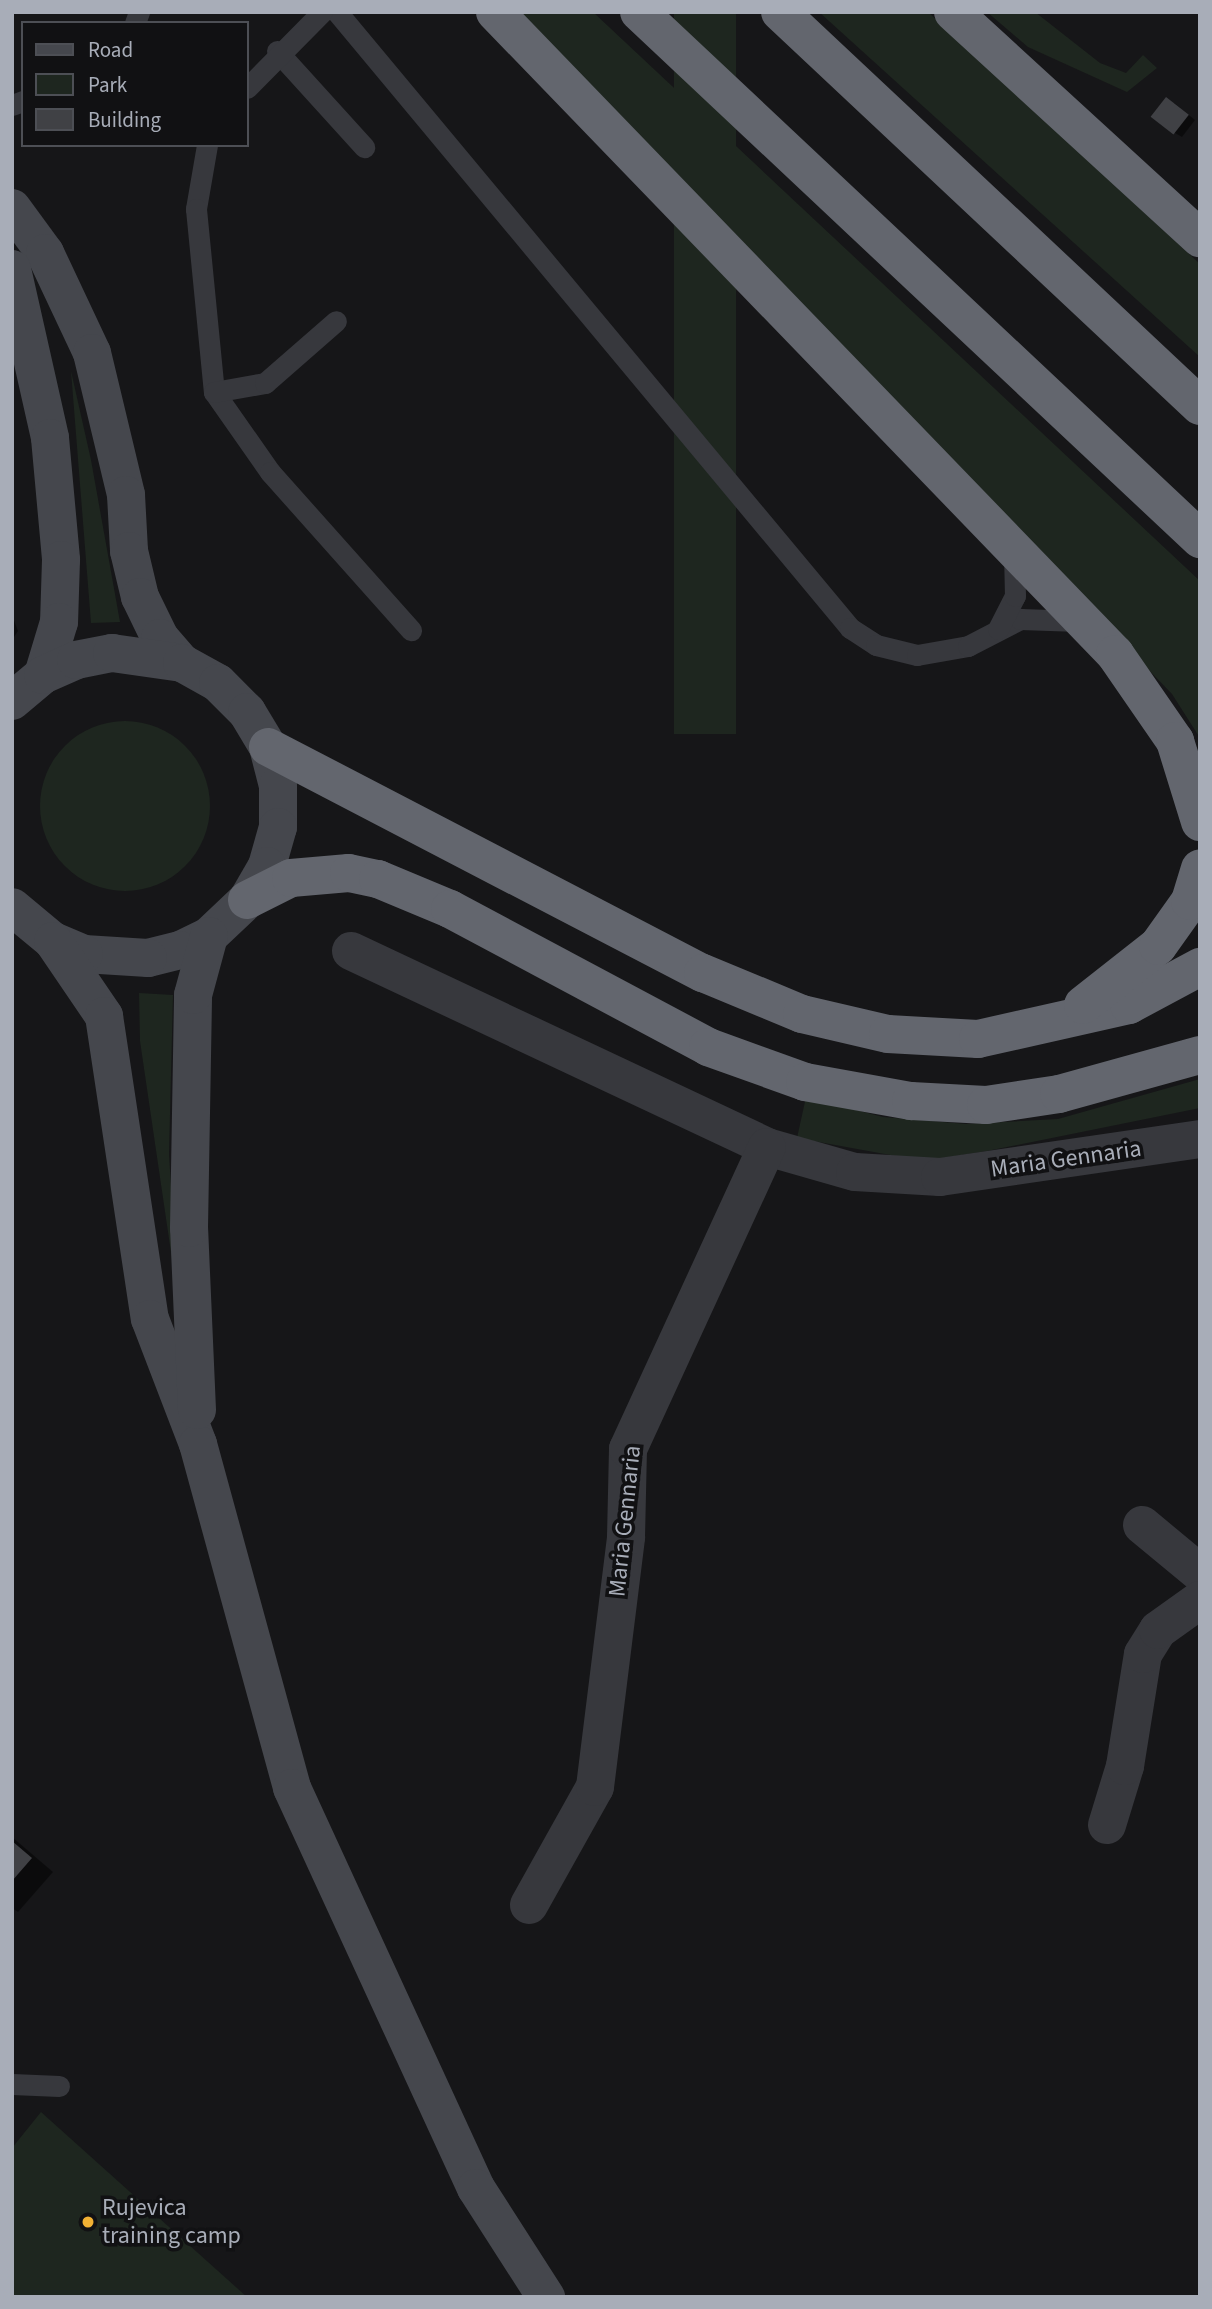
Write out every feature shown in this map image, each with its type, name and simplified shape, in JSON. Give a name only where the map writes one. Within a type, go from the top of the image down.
[{"type":"highway","points":[[495,12],[1136,679],[1175,741],[1200,822]]},
{"type":"highway","points":[[639,12],[1200,539]]},
{"type":"highway","points":[[780,12],[1200,406]]},
{"type":"highway","points":[[953,12],[1200,238]]},
{"type":"highway","points":[[268,747],[703,974],[802,1014],[888,1034],[978,1039],[1049,1027],[1129,1005],[1200,967]]},
{"type":"highway","points":[[1049,1027],[1124,978],[1158,946],[1190,901],[1200,869]]},
{"type":"highway","points":[[247,900],[291,878],[349,873],[378,879],[450,909],[708,1047],[805,1082],[911,1101],[986,1105],[1200,1055]]},
{"type":"highway","points":[[1121,1075],[1200,1031]]},
{"type":"main road","points":[[12,208],[45,253],[92,354],[126,495],[140,597],[160,638],[182,663],[228,693],[268,747],[278,786],[278,827],[267,866],[247,900],[209,936],[180,950],[126,959],[84,954],[26,925]]},
{"type":"main road","points":[[12,269],[50,438],[61,560],[59,622],[43,675]]},
{"type":"main road","points":[[12,701],[43,675],[111,653],[182,663]]},
{"type":"main road","points":[[26,925],[104,1016],[150,1319],[198,1444],[292,1788],[476,2188],[547,2297]]},
{"type":"main road","points":[[198,1444],[189,1228],[193,995],[209,936]]},
{"type":"street","name":"Maria Gennaria","points":[[351,951],[767,1147],[855,1172],[940,1177],[1200,1139]]},
{"type":"street","name":"Maria Gennaria","points":[[529,1905],[595,1787],[626,1537],[628,1449],[767,1147]]},
{"type":"street","points":[[1142,1525],[1200,1573]]},
{"type":"street","points":[[1107,1825],[1125,1766],[1143,1654],[1158,1630],[1200,1600]]},
{"type":"lane","points":[[248,87],[277,51],[322,12]]},
{"type":"lane","points":[[337,12],[850,628],[876,645],[917,655],[968,646],[998,629],[1034,617],[1085,623]]},
{"type":"lane","points":[[277,51],[363,147]]},
{"type":"lane","points":[[207,147],[196,209],[214,392],[270,472],[411,630]]},
{"type":"lane","points":[[214,392],[259,387],[336,321]]},
{"type":"lane","points":[[998,629],[1015,596],[1013,549]]},
{"type":"lane","points":[[12,2084],[59,2086]]},
{"type":"green space","points":[[514,12],[593,12],[1200,581],[1200,738],[1172,694]]},
{"type":"green space","points":[[674,12],[736,12],[736,734],[674,734]]},
{"type":"green space","points":[[819,12],[928,12],[1200,264],[1200,357]]},
{"type":"green space","points":[[987,12],[1035,12],[1100,63],[1126,73],[1143,55],[1157,68],[1127,92],[1028,47]]},
{"type":"green space","points":[[71,371],[91,460],[120,622],[91,623]]},
{"type":"green space","points":[[125,721],[157,728],[185,746],[203,774],[210,806],[203,838],[185,866],[157,884],[125,891],[93,884],[65,866],[47,838],[40,806],[47,774],[65,746],[93,728]]},
{"type":"green space","points":[[139,993],[173,995],[169,1154],[178,1300],[140,1041]]},
{"type":"green space","points":[[1200,1079],[1200,1108],[987,1151],[923,1161],[797,1138],[806,1097],[883,1117],[966,1124],[1058,1119]]},
{"type":"green space","name":"Rujevica training camp","points":[[41,2112],[247,2297],[12,2297],[12,2148]]},
{"type":"building","points":[[1166,97],[1189,115],[1173,135],[1151,117]]},
{"type":"building","points":[[12,1841],[32,1858],[12,1881]]},
{"type":"place","name":"Rujevica training camp","points":[[88,2222]]}]
